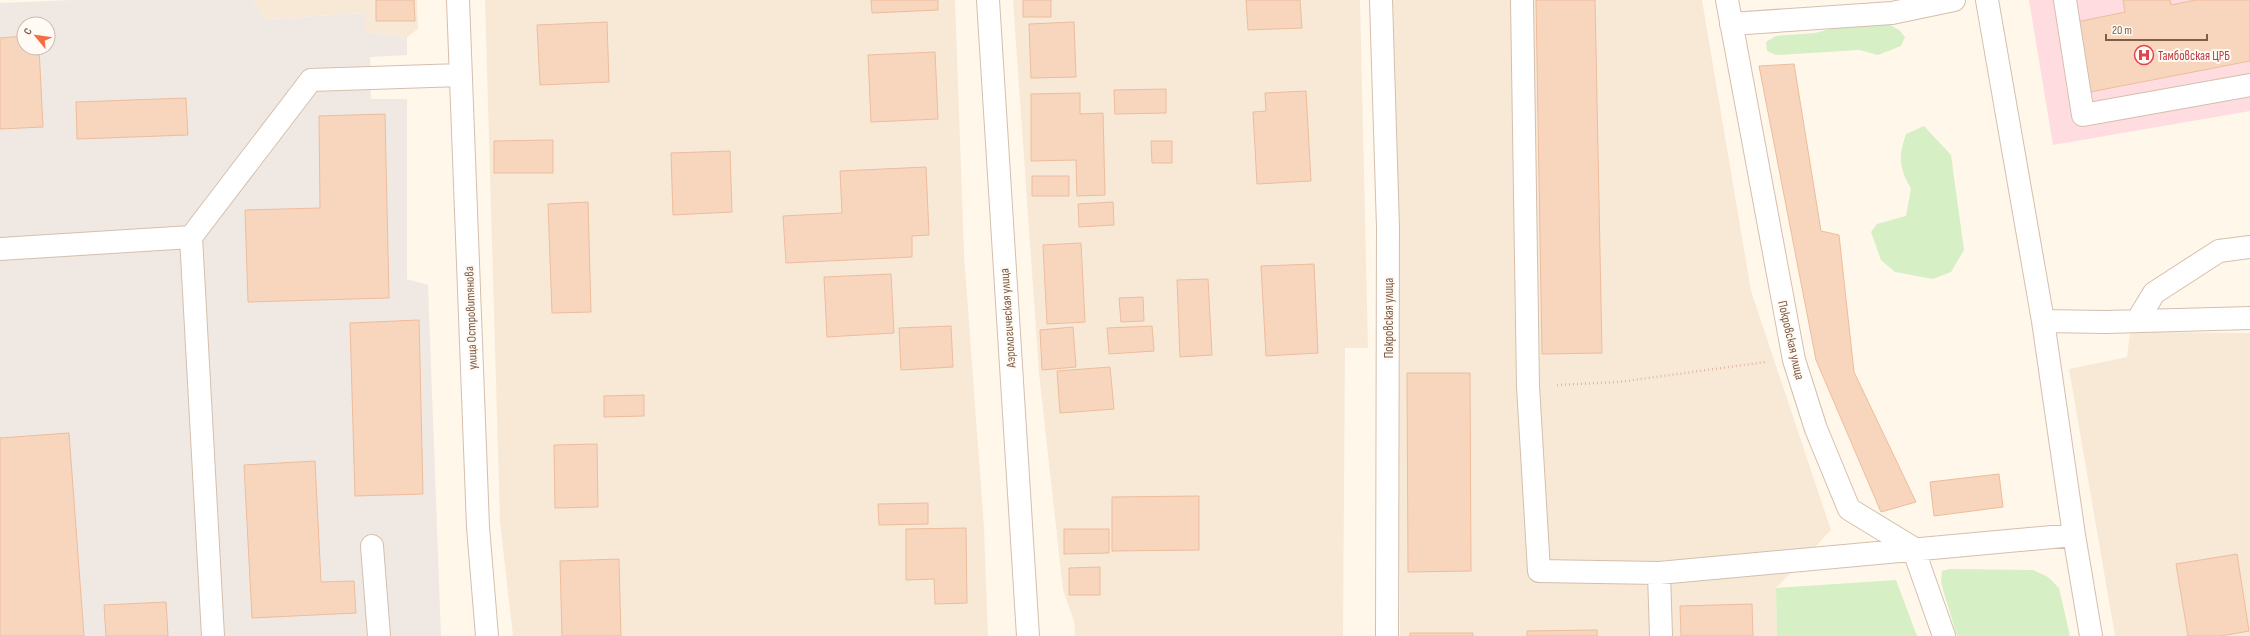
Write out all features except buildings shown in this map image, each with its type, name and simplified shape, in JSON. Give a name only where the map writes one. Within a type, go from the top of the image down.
[{"type":"street","name":"улица Островитянова","points":[[458,0],[478,527],[487,636]]},
{"type":"street","name":"Аэрологическая улица","points":[[988,0],[1028,636]]},
{"type":"street","name":"Покровская улица","points":[[1381,0],[1388,228],[1387,636]]},
{"type":"street","points":[[1522,0],[1528,386],[1539,571],[1659,573],[1913,548],[2074,535]]},
{"type":"street","name":"Покровская улица","points":[[1727,0],[1794,360],[1816,429],[1849,509],[1913,548]]},
{"type":"street","points":[[1731,24],[1892,13],[1954,0]]},
{"type":"street","points":[[1988,0],[2043,321],[2074,535],[2091,636]]},
{"type":"street","points":[[2064,0],[2083,114],[2250,85]]},
{"type":"street","points":[[213,636],[191,237],[311,80],[461,75]]},
{"type":"street","points":[[0,249],[191,237]]},
{"type":"street","points":[[2137,321],[2154,294],[2161,289],[2219,252],[2250,247]]},
{"type":"street","points":[[2043,321],[2137,321],[2250,318]]},
{"type":"street","points":[[372,546],[379,636]]},
{"type":"street","points":[[1913,548],[1944,636]]},
{"type":"street","points":[[1659,573],[1661,636]]},
{"type":"path","points":[[1528,386],[1619,382],[1794,360]]},
{"type":"shaded area","points":[[72,0],[252,0],[266,19],[365,13],[366,32],[407,37],[407,55],[370,57],[371,99],[407,99],[407,279],[428,285],[441,636],[0,636],[0,3]]},
{"type":"shaded area","points":[[252,0],[417,0],[418,29],[407,37],[366,32],[364,13],[266,19]]},
{"type":"shaded area","points":[[485,0],[955,0],[964,254],[984,528],[988,636],[513,636],[500,522]]},
{"type":"shaded area","points":[[1013,0],[1360,0],[1368,348],[1345,348],[1343,636],[1075,636],[1074,621],[1063,590],[1039,373]]},
{"type":"shaded area","points":[[1393,0],[1702,0],[1751,291],[1831,530],[1776,588],[1777,636],[1400,636]]},
{"type":"shaded area","name":"Тамбовская ЦРБ","points":[[2029,0],[2250,0],[2250,111],[2053,145]]},
{"type":"shaded area","points":[[2130,332],[2250,333],[2250,636],[2115,636],[2069,369],[2127,357]]},
{"type":"green space","points":[[1882,20],[1899,30],[1905,37],[1901,46],[1878,55],[1859,50],[1776,55],[1767,51],[1766,42],[1776,36],[1815,33],[1853,23]]},
{"type":"green space","points":[[1924,126],[1951,155],[1964,250],[1951,272],[1933,279],[1895,272],[1881,260],[1871,232],[1877,224],[1906,216],[1911,189],[1902,168],[1902,150],[1906,134]]},
{"type":"green space","points":[[1949,569],[2033,570],[2048,577],[2059,588],[2070,636],[1957,636],[1941,583],[1942,571]]},
{"type":"green space","points":[[1896,580],[1917,636],[1777,636],[1776,588]]},
{"type":"place","name":"Тамбовская ЦРБ","points":[[2144,55]]}]
